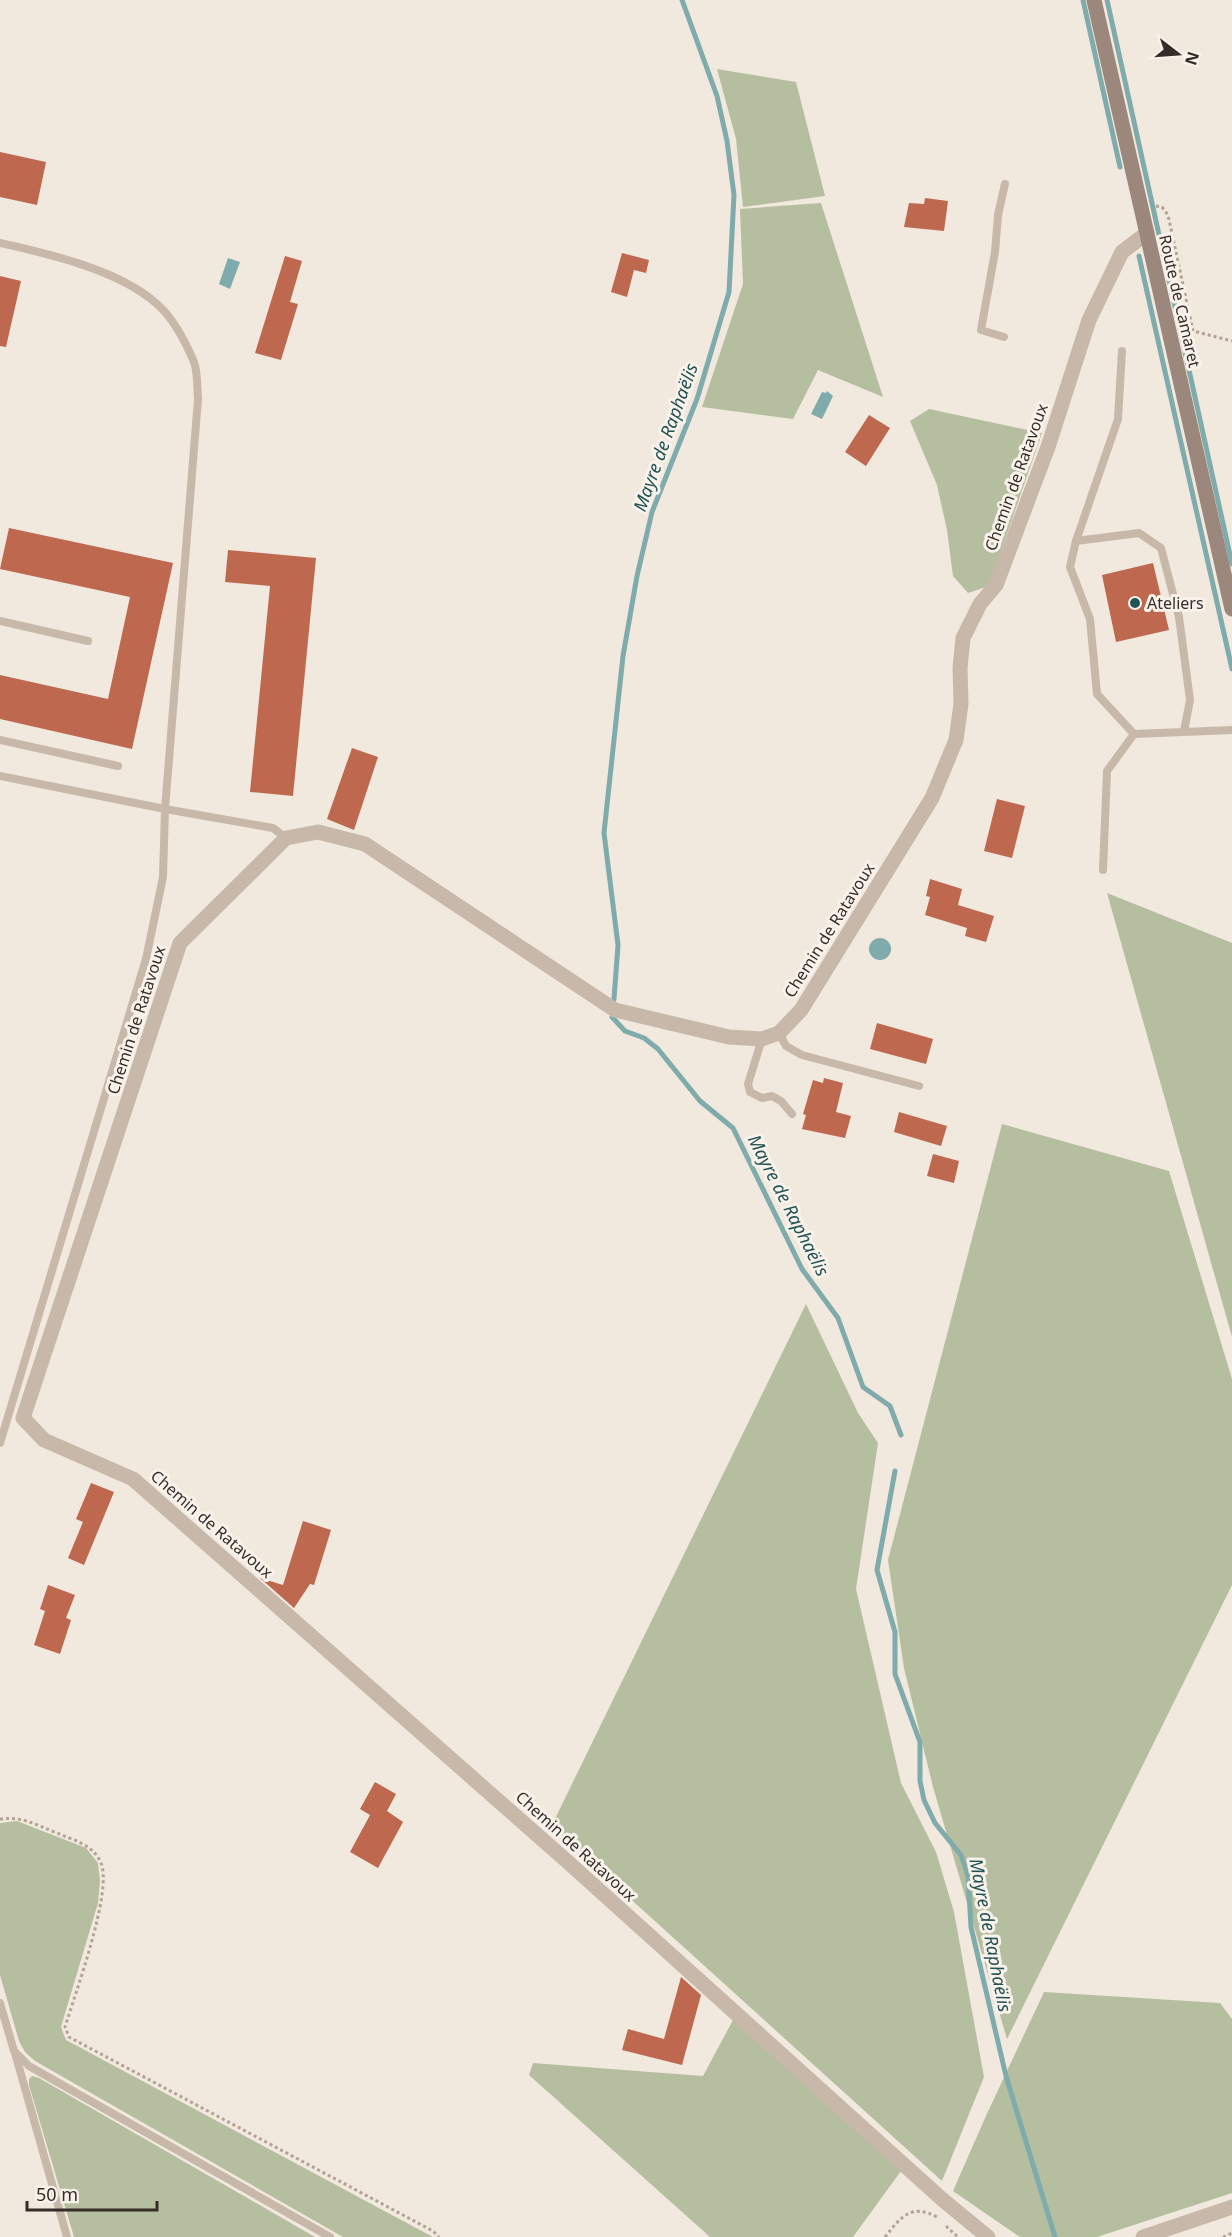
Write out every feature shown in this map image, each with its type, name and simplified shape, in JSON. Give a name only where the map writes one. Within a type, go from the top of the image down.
[{"type":"main road","name":"Route de Camaret","points":[[1094,0],[1232,609]]},
{"type":"street","name":"Chemin de Ratavoux","points":[[988,2237],[934,2192],[569,1863],[133,1479],[44,1440],[23,1418],[180,943],[286,838],[318,832],[365,844],[615,1010],[729,1037],[762,1039],[779,1032],[801,1010],[932,798],[956,740],[961,704],[960,668],[963,638],[980,604],[996,585],[1048,447],[1089,320],[1122,252],[1147,233]]},
{"type":"street","points":[[1143,2237],[1232,2207]]},
{"type":"lane","points":[[1004,337],[981,330],[998,215],[1005,184]]},
{"type":"lane","points":[[0,243],[68,260],[99,271],[131,287],[158,305],[179,333],[195,364],[198,399],[165,809],[162,877],[146,959],[0,1443]]},
{"type":"lane","points":[[1122,351],[1118,419],[1076,541],[1070,567],[1090,619],[1097,694],[1134,734]]},
{"type":"lane","points":[[1076,541],[1139,533],[1161,548],[1179,617],[1190,700],[1184,731]]},
{"type":"lane","points":[[0,621],[88,641]]},
{"type":"lane","points":[[1134,734],[1232,729]]},
{"type":"lane","points":[[1103,870],[1107,771],[1134,734]]},
{"type":"lane","points":[[0,740],[118,766]]},
{"type":"lane","points":[[0,776],[273,828],[286,838]]},
{"type":"lane","points":[[779,1032],[786,1046],[802,1055],[919,1086]]},
{"type":"lane","points":[[762,1039],[748,1084],[750,1092],[762,1098],[772,1096],[782,1101],[792,1114]]},
{"type":"lane","points":[[0,2003],[67,2237]]},
{"type":"lane","points":[[14,2051],[29,2066],[330,2237]]},
{"type":"path","points":[[1142,206],[1162,207],[1168,215],[1193,331],[1232,341]]},
{"type":"path","points":[[0,1819],[18,1818],[87,1845],[101,1862],[104,1882],[101,1905],[65,2027],[69,2037],[433,2231],[439,2237]]},
{"type":"path","points":[[885,2237],[898,2221],[912,2211],[925,2211],[938,2218]]},
{"type":"path","points":[[945,2224],[958,2237]]},
{"type":"path","points":[[1223,2237],[1232,2233]]},
{"type":"green space","points":[[717,69],[796,82],[825,196],[743,207],[736,139]]},
{"type":"green space","points":[[821,203],[883,397],[818,370],[793,419],[702,407],[743,284],[740,209]]},
{"type":"green space","points":[[929,409],[1042,433],[991,580],[986,587],[968,593],[953,576],[947,530],[937,485],[910,421]]},
{"type":"green space","points":[[1107,893],[1232,943],[1232,1337]]},
{"type":"green space","points":[[1002,1124],[1169,1171],[1232,1379],[1232,1585],[1007,2039],[933,1787],[904,1668],[888,1560]]},
{"type":"green space","points":[[806,1304],[858,1413],[878,1443],[856,1589],[901,1783],[936,1852],[954,1912],[984,2077],[942,2181],[551,1827]]},
{"type":"green space","points":[[17,1821],[86,1848],[98,1863],[100,1881],[98,1903],[61,2027],[66,2040],[433,2237],[343,2237],[35,2061],[25,2052],[19,2041],[0,1975],[0,1823]]},
{"type":"green space","points":[[1044,1992],[1220,2003],[1232,2019],[1232,2193],[1097,2237],[1020,2237],[953,2191]]},
{"type":"green space","points":[[733,2020],[901,2171],[853,2237],[710,2237],[529,2075],[533,2063],[703,2076]]},
{"type":"green space","points":[[32,2076],[315,2237],[74,2237],[29,2085],[29,2079]]},
{"type":"water","points":[[228,258],[240,262],[230,289],[219,284]]},
{"type":"water","points":[[827,391],[833,396],[822,419],[811,414],[822,392]]},
{"type":"water","points":[[880,938],[890,945],[891,949],[884,959],[880,960],[870,953],[869,949],[876,939]]},
{"type":"building","points":[[0,152],[46,162],[37,205],[0,197]]},
{"type":"building","points":[[925,198],[948,201],[944,231],[904,227],[909,203],[924,204]]},
{"type":"building","points":[[622,253],[649,260],[646,273],[634,270],[627,297],[611,292]]},
{"type":"building","points":[[285,256],[302,261],[290,302],[298,304],[281,360],[255,353]]},
{"type":"building","points":[[0,276],[21,281],[6,347],[0,346]]},
{"type":"building","points":[[869,415],[890,428],[866,466],[845,452]]},
{"type":"building","points":[[9,528],[173,563],[132,749],[0,719],[0,675],[108,699],[130,597],[0,569]]},
{"type":"building","points":[[228,550],[316,558],[293,796],[250,792],[270,586],[225,582]]},
{"type":"building","name":"Ateliers","points":[[1153,563],[1169,630],[1116,642],[1102,575]]},
{"type":"building","points":[[352,748],[378,757],[354,830],[327,819]]},
{"type":"building","points":[[997,799],[1025,806],[1012,858],[984,851]]},
{"type":"building","points":[[930,879],[962,889],[958,905],[994,916],[986,942],[965,936],[967,928],[925,915],[930,897],[926,896]]},
{"type":"building","points":[[877,1023],[933,1039],[926,1064],[870,1049]]},
{"type":"building","points":[[824,1078],[843,1083],[836,1112],[851,1116],[845,1138],[802,1129],[806,1115],[803,1114],[813,1080],[823,1083]]},
{"type":"building","points":[[899,1112],[947,1126],[941,1146],[894,1132]]},
{"type":"building","points":[[933,1154],[959,1161],[954,1183],[927,1176]]},
{"type":"building","points":[[91,1483],[114,1492],[84,1565],[68,1558],[83,1522],[76,1519]]},
{"type":"building","points":[[303,1521],[331,1530],[314,1585],[310,1584],[294,1608],[260,1578],[283,1585]]},
{"type":"building","points":[[48,1585],[75,1595],[66,1618],[71,1620],[60,1654],[34,1645],[45,1611],[40,1609]]},
{"type":"building","points":[[375,1782],[396,1794],[387,1811],[403,1822],[378,1868],[350,1852],[370,1815],[360,1809]]},
{"type":"building","points":[[681,1977],[701,1995],[682,2065],[622,2050],[628,2029],[664,2039]]},
{"type":"waterway","name":"Mayre de Raphaëlis","points":[[614,999],[618,945],[604,833],[623,656],[637,576],[652,512],[697,399],[729,292],[734,195],[727,141],[717,96],[682,0]]},
{"type":"waterway","points":[[1083,0],[1120,167]]},
{"type":"waterway","points":[[1107,0],[1232,564]]},
{"type":"waterway","points":[[1139,256],[1232,669]]},
{"type":"waterway","name":"Mayre de Raphaëlis","points":[[612,1017],[625,1031],[644,1038],[658,1049],[700,1101],[733,1128],[802,1269],[838,1318],[863,1387],[890,1406],[901,1435]]},
{"type":"waterway","name":"Mayre de Raphaëlis","points":[[895,1471],[877,1570],[895,1632],[895,1674],[920,1742],[920,1781],[924,1800],[935,1823],[961,1855],[968,1876],[971,1927],[1006,2076],[1055,2237]]},
{"type":"place","name":"Ateliers","points":[[1135,603]]}]
